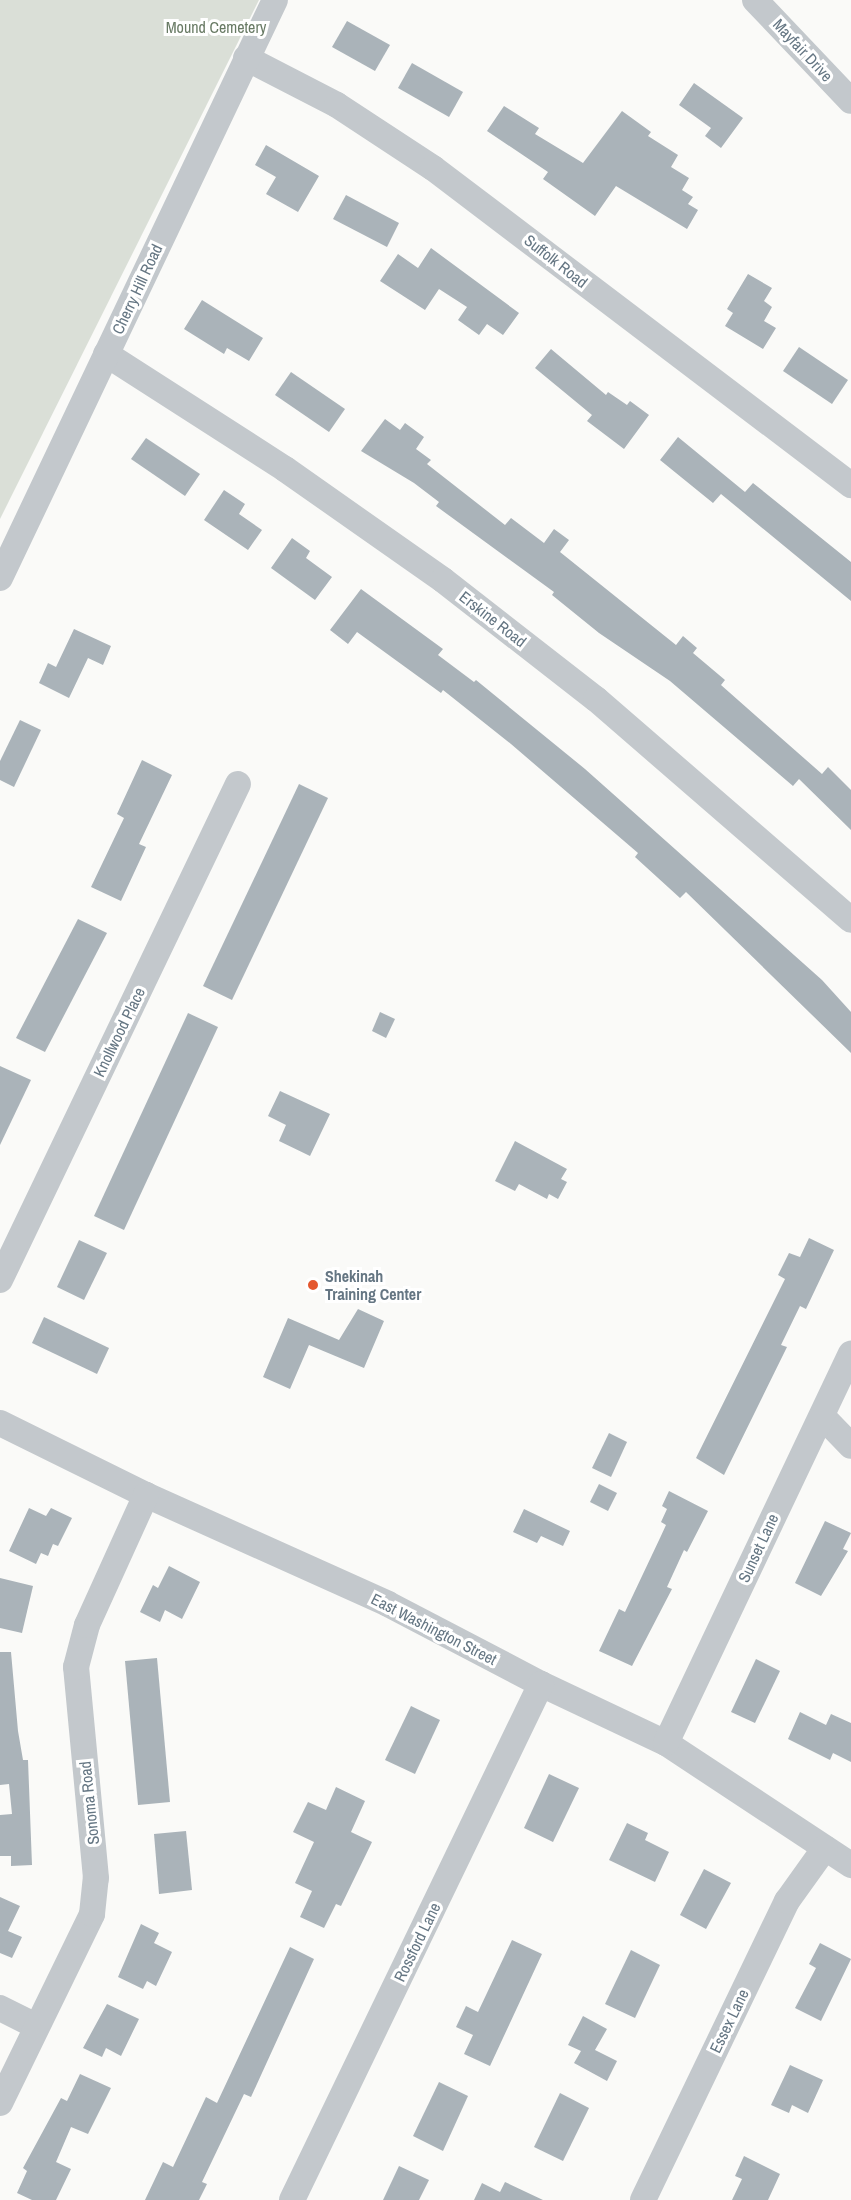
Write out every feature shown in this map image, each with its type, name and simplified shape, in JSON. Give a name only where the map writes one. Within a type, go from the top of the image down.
[{"type":"street","name":"Cherry Hill Road","points":[[0,578],[275,0]]},
{"type":"street","name":"Mayfair Drive","points":[[755,0],[851,101]]},
{"type":"street","name":"Suffolk Road","points":[[246,58],[337,105],[434,168],[851,486]]},
{"type":"street","name":"Erskine Road","points":[[106,354],[285,469],[443,580],[596,699],[851,920]]},
{"type":"street","name":"Knollwood Place","points":[[0,1280],[238,784]]},
{"type":"street","name":"Sunset Lane","points":[[666,1743],[851,1354]]},
{"type":"street","points":[[823,1417],[851,1446]]},
{"type":"street","name":"East Washington Street","points":[[0,1423],[146,1495],[387,1604],[541,1684],[666,1743],[851,1865]]},
{"type":"street","name":"Sonoma Road","points":[[0,2103],[92,1914],[96,1878],[76,1667],[87,1625],[146,1495]]},
{"type":"street","name":"Rossford Lane","points":[[292,2200],[541,1684]]},
{"type":"street","name":"Essex Lane","points":[[643,2200],[787,1901],[825,1848]]},
{"type":"street","points":[[0,2008],[36,2026]]},
{"type":"green space","name":"Mound Cemetery","points":[[0,0],[259,0],[0,519]]},
{"type":"building","points":[[347,21],[390,45],[375,71],[332,47]]},
{"type":"building","points":[[412,63],[463,92],[449,117],[398,88]]},
{"type":"building","points":[[694,83],[743,118],[721,148],[705,136],[711,128],[679,105]]},
{"type":"building","points":[[504,106],[539,128],[535,134],[583,163],[622,111],[651,132],[648,136],[678,155],[671,167],[689,178],[682,190],[693,197],[688,204],[698,210],[687,229],[616,186],[595,216],[543,179],[548,172],[487,131]]},
{"type":"building","points":[[266,145],[319,176],[298,212],[266,194],[276,177],[255,165]]},
{"type":"building","points":[[346,195],[399,223],[387,247],[333,219]]},
{"type":"building","points":[[431,248],[519,313],[503,335],[487,324],[479,335],[458,320],[467,307],[439,289],[425,310],[380,281],[398,254],[418,268]]},
{"type":"building","points":[[748,274],[772,288],[764,301],[772,307],[764,321],[776,328],[763,349],[725,326],[733,313],[727,309]]},
{"type":"building","points":[[202,300],[263,338],[249,361],[227,348],[224,354],[184,329]]},
{"type":"building","points":[[799,347],[848,380],[832,404],[783,371]]},
{"type":"building","points":[[551,349],[606,395],[608,392],[627,405],[630,401],[649,415],[624,449],[587,421],[592,415],[535,368]]},
{"type":"building","points":[[291,372],[345,409],[329,432],[275,395]]},
{"type":"building","points":[[385,419],[400,430],[405,423],[424,437],[416,449],[431,460],[427,464],[505,525],[511,518],[544,543],[554,529],[569,540],[560,552],[676,645],[683,636],[697,648],[693,653],[725,680],[721,685],[822,774],[828,767],[851,790],[851,830],[799,779],[793,786],[670,681],[599,633],[552,595],[554,592],[436,506],[439,502],[414,483],[361,451]]},
{"type":"building","points":[[678,437],[745,492],[753,483],[851,562],[851,601],[721,494],[713,503],[660,460]]},
{"type":"building","points":[[146,438],[200,474],[185,496],[131,459]]},
{"type":"building","points":[[224,490],[245,504],[239,514],[262,530],[248,550],[204,520]]},
{"type":"building","points":[[292,538],[310,551],[306,558],[332,577],[315,600],[271,568]]},
{"type":"building","points":[[361,589],[443,649],[438,655],[474,682],[476,680],[585,769],[822,980],[851,1012],[851,1053],[686,892],[680,898],[635,857],[638,853],[511,744],[443,690],[441,693],[357,632],[348,644],[330,630]]},
{"type":"building","points":[[74,629],[111,646],[103,665],[88,658],[69,698],[39,683],[48,663],[56,667]]},
{"type":"building","points":[[20,720],[41,730],[14,787],[0,780],[0,761]]},
{"type":"building","points":[[142,760],[172,775],[139,844],[146,847],[121,901],[91,887],[124,818],[117,814]]},
{"type":"building","points":[[299,784],[328,798],[232,1000],[203,986]]},
{"type":"building","points":[[78,919],[107,933],[45,1052],[16,1038]]},
{"type":"building","points":[[380,1012],[395,1019],[386,1038],[372,1031]]},
{"type":"building","points":[[188,1013],[218,1027],[124,1230],[94,1216]]},
{"type":"building","points":[[0,1066],[31,1080],[0,1145]]},
{"type":"building","points":[[280,1091],[330,1114],[310,1156],[279,1141],[286,1125],[268,1116]]},
{"type":"building","points":[[515,1141],[567,1169],[561,1179],[567,1182],[558,1199],[549,1194],[547,1199],[519,1184],[515,1191],[495,1181]]},
{"type":"building","points":[[809,1238],[834,1250],[806,1309],[800,1306],[781,1345],[787,1347],[724,1475],[696,1458],[785,1279],[778,1275],[789,1253],[800,1257]]},
{"type":"building","points":[[79,1240],[107,1253],[84,1300],[57,1287]]},
{"type":"building","points":[[358,1309],[384,1321],[364,1368],[309,1345],[290,1389],[263,1377],[288,1318],[339,1340]]},
{"type":"building","points":[[44,1317],[109,1348],[97,1374],[32,1343]]},
{"type":"building","points":[[609,1433],[627,1442],[611,1477],[592,1468]]},
{"type":"building","points":[[599,1484],[617,1493],[608,1511],[590,1502]]},
{"type":"building","points":[[669,1491],[708,1511],[687,1552],[684,1550],[667,1587],[672,1589],[632,1666],[599,1651],[619,1609],[625,1612],[666,1525],[661,1522],[667,1509],[662,1506]]},
{"type":"building","points":[[29,1508],[46,1516],[51,1508],[72,1518],[58,1546],[53,1544],[48,1556],[41,1553],[36,1564],[9,1551]]},
{"type":"building","points":[[524,1509],[570,1531],[563,1546],[541,1536],[537,1543],[513,1532]]},
{"type":"building","points":[[825,1521],[851,1533],[843,1549],[848,1551],[821,1596],[795,1583]]},
{"type":"building","points":[[169,1566],[200,1582],[182,1619],[165,1610],[160,1622],[140,1612],[153,1585],[158,1588]]},
{"type":"building","points":[[0,1578],[33,1586],[22,1633],[0,1628]]},
{"type":"building","points":[[0,1652],[11,1652],[18,1731],[23,1760],[28,1760],[32,1865],[11,1866],[11,1856],[0,1856],[0,1815],[12,1814],[9,1784],[0,1785]]},
{"type":"building","points":[[157,1658],[170,1802],[138,1805],[125,1661]]},
{"type":"building","points":[[756,1659],[780,1671],[755,1723],[731,1712]]},
{"type":"building","points":[[411,1706],[440,1720],[415,1774],[385,1760]]},
{"type":"building","points":[[800,1712],[826,1725],[831,1714],[851,1723],[851,1762],[833,1753],[830,1760],[788,1739]]},
{"type":"building","points":[[549,1774],[579,1788],[553,1842],[524,1828]]},
{"type":"building","points":[[336,1787],[365,1801],[351,1832],[372,1842],[341,1906],[336,1904],[324,1928],[300,1917],[312,1891],[295,1883],[314,1842],[293,1832],[308,1802],[326,1810]]},
{"type":"building","points":[[627,1823],[648,1833],[645,1840],[669,1852],[655,1882],[609,1860]]},
{"type":"building","points":[[186,1831],[192,1890],[159,1894],[154,1834]]},
{"type":"building","points":[[704,1869],[731,1883],[706,1929],[680,1915]]},
{"type":"building","points":[[0,1897],[20,1906],[8,1931],[22,1937],[12,1958],[0,1953]]},
{"type":"building","points":[[141,1924],[159,1933],[154,1943],[172,1952],[156,1986],[147,1981],[143,1989],[118,1977]]},
{"type":"building","points":[[512,1940],[542,1954],[490,2066],[464,2054],[473,2035],[456,2027],[466,2006],[478,2012]]},
{"type":"building","points":[[820,1943],[851,1959],[821,2021],[795,2008],[816,1968],[809,1964]]},
{"type":"building","points":[[290,1947],[314,1959],[251,2097],[244,2094],[202,2182],[207,2184],[199,2200],[145,2200],[163,2162],[173,2167],[206,2097],[217,2103]]},
{"type":"building","points":[[631,1950],[660,1965],[635,2018],[605,2004]]},
{"type":"building","points":[[107,2004],[139,2019],[121,2056],[106,2048],[102,2057],[83,2048]]},
{"type":"building","points":[[583,2016],[607,2029],[595,2050],[617,2061],[607,2081],[574,2063],[581,2051],[568,2045]]},
{"type":"building","points":[[790,2065],[823,2080],[808,2113],[792,2105],[789,2113],[771,2105]]},
{"type":"building","points":[[80,2074],[111,2088],[88,2134],[71,2127],[56,2162],[71,2169],[56,2200],[32,2200],[17,2193],[27,2171],[23,2168],[61,2098],[67,2101]]},
{"type":"building","points":[[439,2082],[468,2096],[443,2151],[413,2136]]},
{"type":"building","points":[[560,2093],[589,2108],[563,2161],[534,2147]]},
{"type":"building","points":[[744,2156],[780,2174],[768,2200],[732,2200],[742,2179],[735,2176]]},
{"type":"building","points":[[399,2166],[429,2180],[419,2200],[383,2200]]},
{"type":"building","points":[[505,2182],[543,2200],[474,2200],[482,2183],[500,2192]]},
{"type":"place","name":"Shekinah Training Center","points":[[313,1285]]}]
